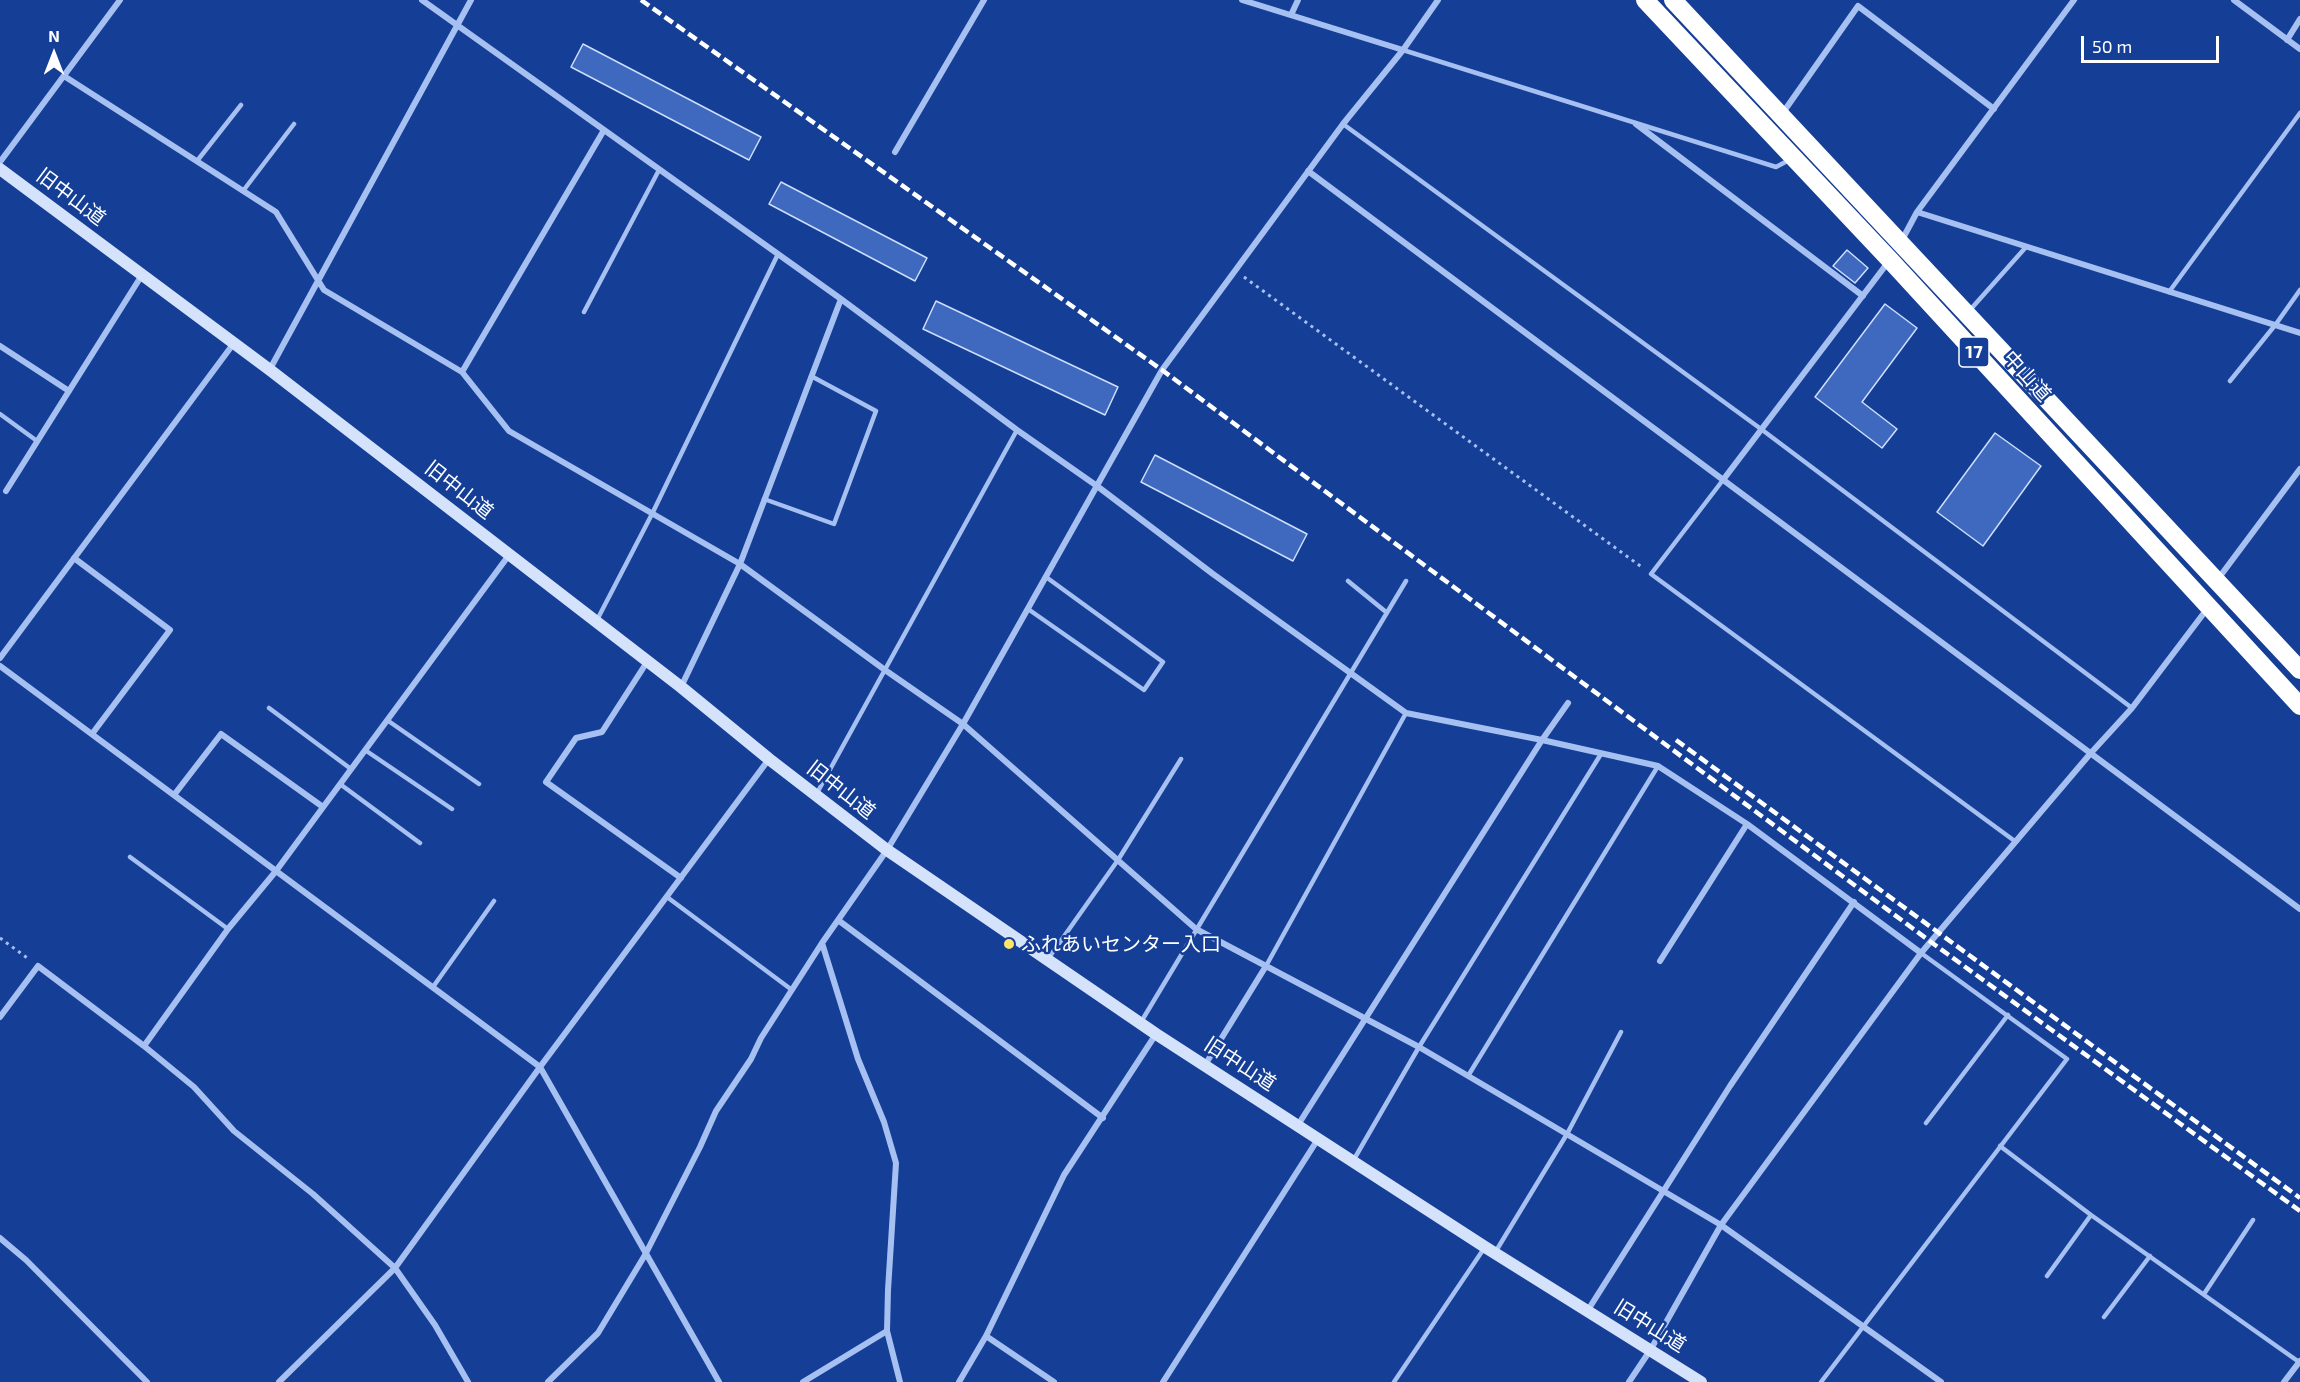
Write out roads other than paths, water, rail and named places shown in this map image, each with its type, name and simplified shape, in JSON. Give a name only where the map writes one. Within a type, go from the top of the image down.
[{"type":"highway","name":"中山道","points":[[1645,0],[1890,260],[2300,706]]},
{"type":"highway","name":"中山道","points":[[1672,0],[2300,670]]},
{"type":"main road","name":"旧中山道","points":[[0,169],[270,370],[681,687],[769,759],[886,849],[1156,1034],[1490,1250],[1701,1382]]},
{"type":"street","points":[[0,162],[120,0]]},
{"type":"street","points":[[422,0],[841,299],[1406,713],[1658,766],[1747,824],[1921,953]]},
{"type":"street","points":[[270,370],[471,0]]},
{"type":"street","points":[[895,152],[984,0]]},
{"type":"street","points":[[1242,0],[1403,50]]},
{"type":"street","points":[[1291,15],[1298,0]]},
{"type":"street","points":[[548,1382],[598,1333],[645,1255],[716,1111],[751,1059],[761,1038],[822,943],[886,849],[963,724],[1162,370],[1343,124],[1403,50],[1438,0]]},
{"type":"street","points":[[1901,244],[1917,212],[2074,0]]},
{"type":"street","points":[[2234,0],[2300,49]]},
{"type":"street","points":[[1781,116],[1858,6],[1994,108]]},
{"type":"street","points":[[2288,40],[2300,19]]},
{"type":"street","points":[[64,76],[276,212],[324,290],[462,372],[509,431],[740,564],[963,724],[1196,929],[1419,1047],[1721,1225],[1941,1382]]},
{"type":"street","points":[[1636,124],[1863,296]]},
{"type":"street","points":[[462,372],[604,130]]},
{"type":"street","points":[[1308,171],[2300,909]]},
{"type":"street","points":[[1917,212],[2300,333]]},
{"type":"street","points":[[1723,480],[1890,260]]},
{"type":"street","points":[[6,491],[143,274]]},
{"type":"street","points":[[681,687],[740,564],[841,299]]},
{"type":"street","points":[[0,658],[234,343]]},
{"type":"street","points":[[0,346],[69,391]]},
{"type":"street","points":[[2216,581],[2300,469]]},
{"type":"street","points":[[144,1046],[228,929],[276,871],[509,554]]},
{"type":"street","points":[[75,558],[170,630],[92,734]]},
{"type":"street","points":[[1629,1382],[1651,1349],[1721,1225],[1921,953],[2090,754],[2132,708],[2208,608]]},
{"type":"street","points":[[647,662],[603,732],[576,738],[546,782],[681,878]]},
{"type":"street","points":[[0,666],[540,1067],[719,1382]]},
{"type":"street","points":[[1298,1125],[1542,740],[1568,703]]},
{"type":"street","points":[[174,795],[221,734],[323,807]]},
{"type":"street","points":[[279,1382],[395,1268],[540,1067],[769,759]]},
{"type":"street","points":[[1660,961],[1747,824]]},
{"type":"street","points":[[1588,1310],[1730,1086],[1854,902]]},
{"type":"street","points":[[838,920],[1102,1118]]},
{"type":"street","points":[[822,943],[858,1059],[884,1122],[896,1162],[887,1331],[900,1382]]},
{"type":"street","points":[[0,1017],[38,966],[144,1046],[194,1087],[234,1131],[313,1194],[395,1268],[435,1325],[468,1382]]},
{"type":"street","points":[[1205,1065],[1266,966]]},
{"type":"street","points":[[959,1382],[986,1336],[1064,1175],[1156,1034]]},
{"type":"street","points":[[1163,1382],[1319,1139]]},
{"type":"street","points":[[0,1238],[26,1260],[147,1382]]},
{"type":"street","points":[[803,1382],[887,1331]]},
{"type":"street","points":[[986,1336],[1054,1382]]},
{"type":"street","points":[[2284,1382],[2300,1362]]},
{"type":"lane","points":[[1403,50],[1776,167],[1792,158]]},
{"type":"lane","points":[[197,161],[241,105]]},
{"type":"lane","points":[[2169,292],[2300,113]]},
{"type":"lane","points":[[243,191],[294,124]]},
{"type":"lane","points":[[1343,124],[1761,429],[2132,708]]},
{"type":"lane","points":[[584,312],[659,170]]},
{"type":"lane","points":[[1966,314],[2026,247]]},
{"type":"lane","points":[[596,622],[652,514],[778,254]]},
{"type":"lane","points":[[2230,381],[2300,290]]},
{"type":"lane","points":[[764,499],[834,524],[876,411],[811,376]]},
{"type":"lane","points":[[0,414],[37,441]]},
{"type":"lane","points":[[816,795],[1017,430]]},
{"type":"lane","points":[[1723,480],[1651,574],[2016,842]]},
{"type":"lane","points":[[1028,609],[1144,690],[1163,662],[1046,577]]},
{"type":"lane","points":[[1348,581],[1386,612]]},
{"type":"lane","points":[[1141,1022],[1406,581]]},
{"type":"lane","points":[[269,708],[351,769]]},
{"type":"lane","points":[[1266,966],[1406,713]]},
{"type":"lane","points":[[387,720],[479,784]]},
{"type":"lane","points":[[365,750],[452,809]]},
{"type":"lane","points":[[1353,1161],[1419,1047],[1601,754]]},
{"type":"lane","points":[[1047,959],[1118,860],[1181,759]]},
{"type":"lane","points":[[1468,1076],[1658,766]]},
{"type":"lane","points":[[340,784],[420,843]]},
{"type":"lane","points":[[130,857],[228,929]]},
{"type":"lane","points":[[667,897],[792,990]]},
{"type":"lane","points":[[433,987],[494,902]]},
{"type":"lane","points":[[1821,1382],[2067,1059],[1921,953]]},
{"type":"lane","points":[[1926,1123],[2008,1015]]},
{"type":"lane","points":[[1394,1382],[1490,1250],[1567,1134],[1621,1032]]},
{"type":"lane","points":[[2000,1146],[2091,1215],[2300,1362]]},
{"type":"lane","points":[[2047,1276],[2091,1215]]},
{"type":"lane","points":[[2204,1294],[2253,1220]]},
{"type":"lane","points":[[2104,1317],[2150,1256]]},
{"type":"railway","points":[[641,0],[1162,370],[1931,942],[2300,1211]]},
{"type":"railway","points":[[1676,740],[2300,1198]]},
{"type":"place","name":"ふれあいセンター入口","points":[[1009,944]]}]
